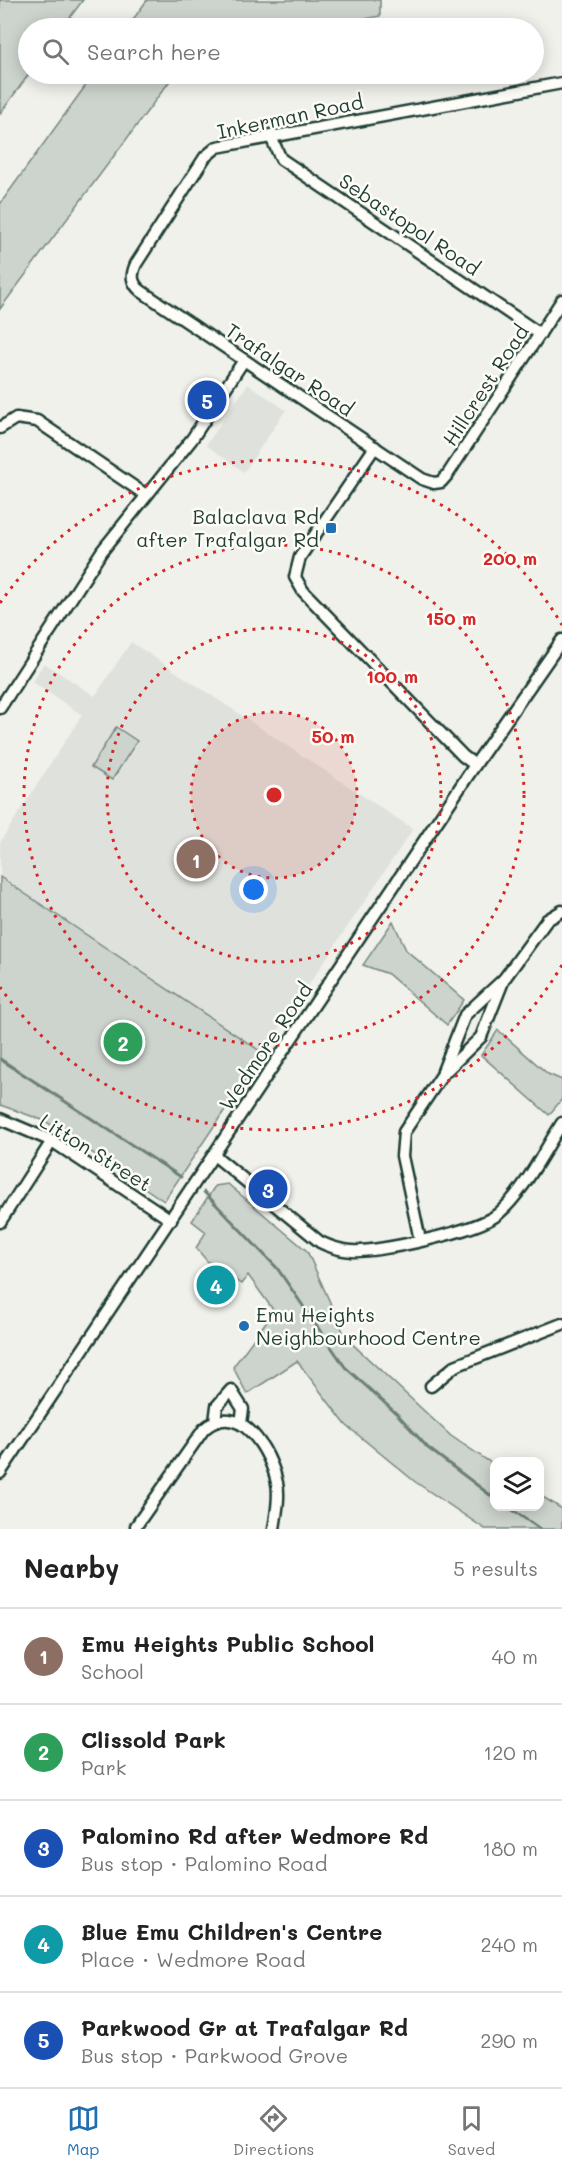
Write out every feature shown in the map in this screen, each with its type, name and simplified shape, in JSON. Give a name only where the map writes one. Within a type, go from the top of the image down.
[{"type":"street","name":"Inkerman Road","points":[[132,279],[136,264],[210,151],[227,144],[270,135],[562,82]]},
{"type":"street","name":"Sebastopol Road","points":[[270,135],[281,159],[540,334]]},
{"type":"street","name":"Trafalgar Road","points":[[132,279],[134,285],[141,291],[422,479],[434,483]]},
{"type":"street","name":"Hillcrest Road","points":[[434,483],[444,479],[562,300]]},
{"type":"street","points":[[0,708],[102,550],[192,439],[244,360]]},
{"type":"street","points":[[0,428],[16,418],[37,421],[146,495]]},
{"type":"street","points":[[375,447],[300,557],[295,577],[303,591],[463,756],[475,765]]},
{"type":"street","name":"Wedmore Road","points":[[0,1473],[475,765],[562,640]]},
{"type":"street","points":[[420,1240],[402,1142],[409,1124],[441,1075],[461,1020],[504,979],[547,920],[562,911]]},
{"type":"street","points":[[441,1075],[481,1037],[504,979]]},
{"type":"street","name":"Litton Street","points":[[0,1119],[52,1141],[171,1220]]},
{"type":"street","points":[[214,1155],[292,1221],[326,1245],[349,1251],[365,1251],[472,1227],[497,1215],[513,1196],[562,1123]]},
{"type":"street","points":[[0,1222],[52,1141]]},
{"type":"street","points":[[431,1386],[455,1366],[562,1324]]},
{"type":"street","points":[[215,1422],[218,1406],[231,1390],[243,1409],[241,1423]]},
{"type":"street","points":[[136,1526],[204,1429],[215,1422],[228,1420],[241,1423],[258,1441],[275,1476],[278,1502],[274,1529]]},
{"type":"shaded area","points":[[0,0],[83,0],[70,18],[18,18],[18,84],[22,84],[0,114]]},
{"type":"shaded area","points":[[147,0],[380,0],[380,16],[370,18],[134,18]]},
{"type":"shaded area","points":[[87,84],[168,84],[0,309],[0,204]]},
{"type":"shaded area","points":[[248,384],[286,410],[244,472],[206,445]]},
{"type":"shaded area","points":[[131,642],[413,829],[263,1053],[0,877],[0,842],[82,715],[32,682],[44,663],[95,696]]},
{"type":"shaded area","points":[[116,727],[137,741],[112,780],[91,767]]},
{"type":"shaded area","points":[[0,877],[263,1053],[164,1201],[45,1121],[0,1105]]},
{"type":"shaded area","points":[[393,921],[406,950],[464,1000],[447,1025],[388,974],[363,965]]},
{"type":"shaded area","points":[[498,1030],[548,1074],[562,1080],[562,1099],[549,1115],[481,1055]]},
{"type":"shaded area","points":[[228,1184],[307,1251],[346,1338],[451,1436],[490,1462],[490,1511],[544,1511],[544,1498],[562,1509],[562,1529],[485,1529],[414,1481],[346,1425],[297,1361],[247,1394],[233,1367],[274,1311],[248,1275],[241,1284],[207,1261],[196,1248],[206,1232],[192,1221],[215,1186]]},
{"type":"waterway","points":[[0,1059],[181,1177]]},
{"type":"waterway","points":[[204,1192],[277,1268],[345,1367],[398,1415],[428,1448],[490,1495]]},
{"type":"waterway","points":[[514,1511],[540,1529]]},
{"type":"place","name":"Parkwood Gr at Trafalgar Rd","points":[[207,400]]},
{"type":"place","name":"Balaclava Rd after Trafalgar Rd","points":[[331,528]]},
{"type":"place","name":"Emu Heights Public School","points":[[196,859]]},
{"type":"place","name":"Clissold Park","points":[[123,1042]]},
{"type":"place","name":"Palomino Rd after Wedmore Rd","points":[[268,1189]]},
{"type":"place","name":"Blue Emu Children's Centre","points":[[216,1285]]},
{"type":"place","name":"Emu Heights Neighbourhood Centre","points":[[244,1326]]}]
